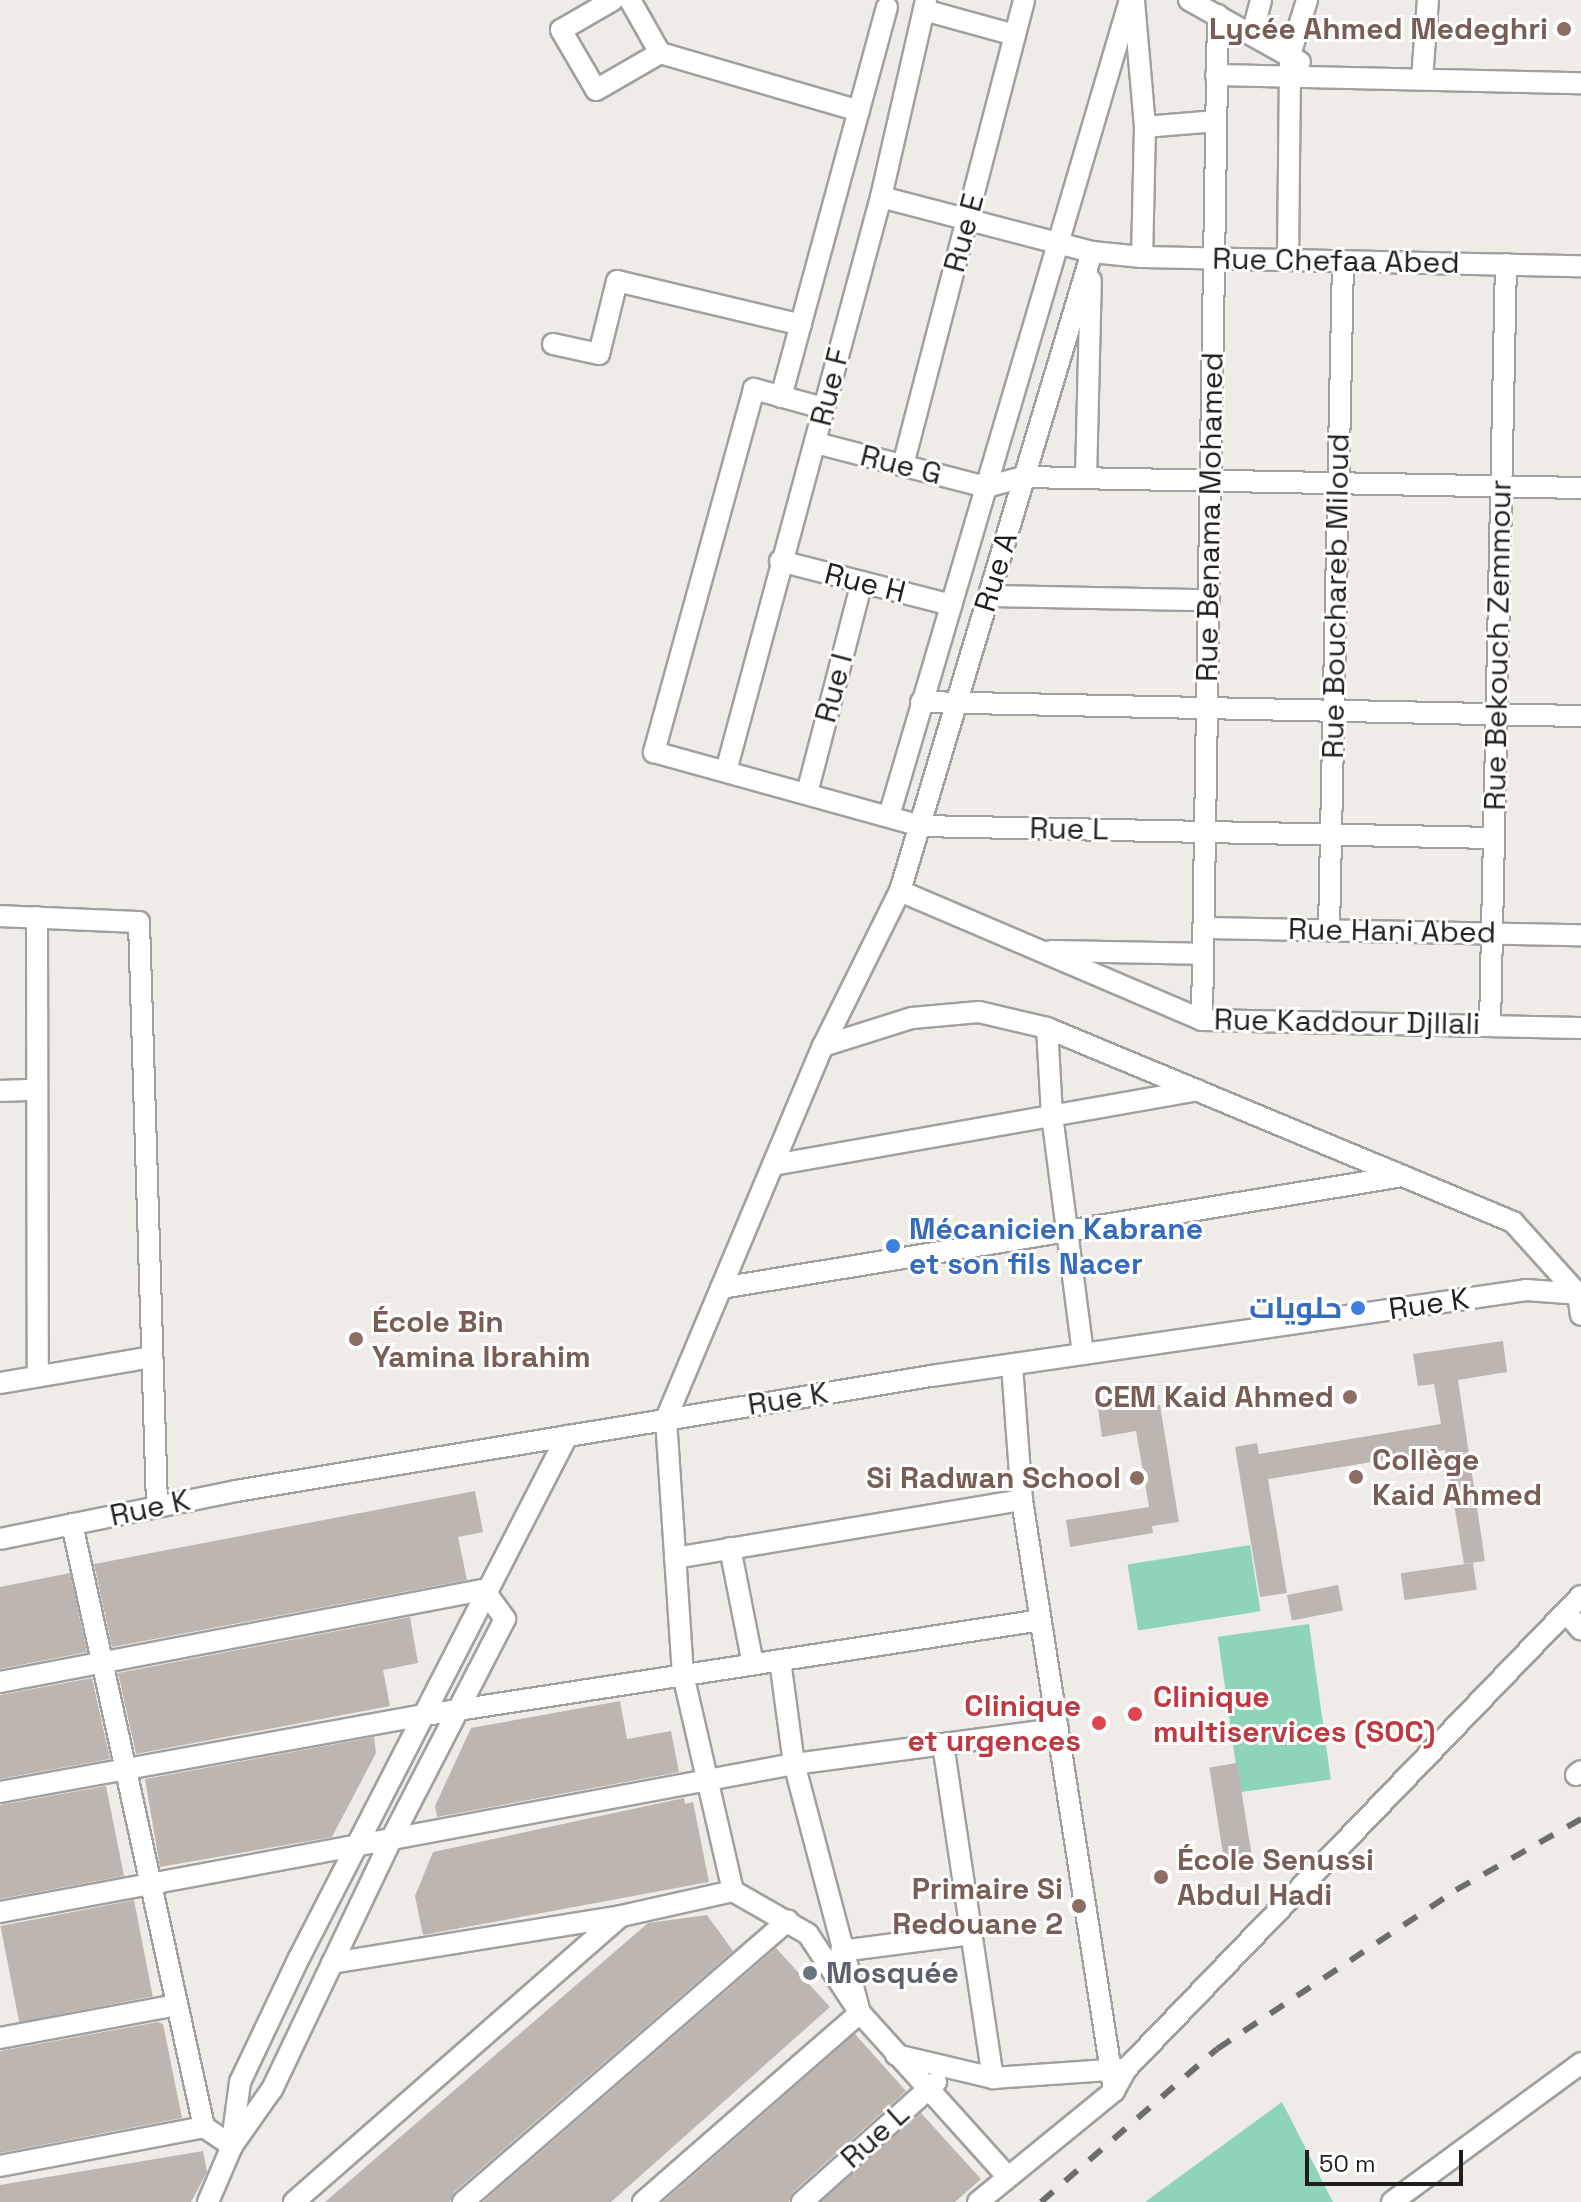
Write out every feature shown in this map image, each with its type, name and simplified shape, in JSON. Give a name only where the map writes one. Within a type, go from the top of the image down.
[{"type":"street","points":[[613,0],[561,30],[596,90],[660,53]]},
{"type":"street","points":[[630,0],[660,53],[859,111]]},
{"type":"street","name":"Rue E","points":[[903,465],[1024,0]]},
{"type":"street","points":[[1132,0],[1145,127],[1142,257]]},
{"type":"street","points":[[889,816],[1132,0]]},
{"type":"street","points":[[1189,0],[1290,55],[1323,77]]},
{"type":"street","points":[[1252,34],[1261,0]]},
{"type":"street","points":[[1288,260],[1293,76],[1290,55],[1307,0]]},
{"type":"street","points":[[1422,79],[1428,0]]},
{"type":"street","points":[[925,5],[1015,35]]},
{"type":"street","name":"Rue F","points":[[726,771],[780,561],[816,443],[881,197],[925,5]]},
{"type":"street","points":[[823,408],[781,397],[887,7]]},
{"type":"street","name":"Rue Benama Mohamed","points":[[1202,1020],[1218,15]]},
{"type":"street","points":[[1216,75],[1581,83]]},
{"type":"street","points":[[1145,127],[1216,121]]},
{"type":"street","name":"Rue Chefaa Abed","points":[[881,197],[1092,252],[1142,257],[1581,266]]},
{"type":"street","points":[[1086,478],[1092,252]]},
{"type":"street","name":"Rue A","points":[[666,1419],[823,1046],[900,891],[1092,252]]},
{"type":"street","name":"Rue Bouchareb Miloud","points":[[1329,930],[1343,261]]},
{"type":"street","name":"Rue Bekouch Zemmour","points":[[1490,1026],[1506,264]]},
{"type":"street","points":[[553,344],[599,354],[617,281],[801,325]]},
{"type":"street","name":"Rue L","points":[[781,397],[754,389],[654,752],[920,826],[1494,838]]},
{"type":"street","name":"Rue G","points":[[816,443],[986,487]]},
{"type":"street","points":[[986,487],[1024,477],[1581,488]]},
{"type":"street","name":"Rue H","points":[[780,561],[862,582],[953,598],[1208,600]]},
{"type":"street","name":"Rue I","points":[[807,793],[862,582]]},
{"type":"street","points":[[921,702],[1581,716]]},
{"type":"street","name":"Rue Kaddour Djllali","points":[[900,891],[1202,1020],[1581,1028]]},
{"type":"street","points":[[0,916],[139,922],[157,1505]]},
{"type":"street","points":[[37,917],[38,1376]]},
{"type":"street","name":"Rue Hani Abed","points":[[1204,928],[1581,935]]},
{"type":"street","points":[[1033,950],[1203,954]]},
{"type":"street","points":[[823,1046],[912,1018],[979,1012],[1047,1028],[1513,1222],[1579,1294],[1581,1315]]},
{"type":"street","points":[[1047,1028],[1052,1115],[1083,1354]]},
{"type":"street","points":[[0,1091],[35,1090]]},
{"type":"street","points":[[773,1165],[1197,1090]]},
{"type":"street","points":[[721,1288],[1403,1176]]},
{"type":"street","name":"Rue K","points":[[0,1539],[157,1505],[666,1419],[1012,1365],[1526,1290],[1579,1294]]},
{"type":"street","points":[[0,1383],[152,1357]]},
{"type":"street","points":[[978,2202],[1114,2091],[1119,2070],[1058,1729],[1022,1500],[1012,1365]]},
{"type":"street","points":[[666,1419],[683,1675],[733,1891]]},
{"type":"street","points":[[232,2146],[240,2082],[419,1716],[567,1436]]},
{"type":"street","points":[[675,1558],[1022,1500]]},
{"type":"street","points":[[72,1524],[99,1663],[204,2127],[232,2146]]},
{"type":"street","points":[[730,1548],[753,1664]]},
{"type":"street","points":[[0,1682],[484,1590]]},
{"type":"street","points":[[208,2202],[232,2146],[272,2089],[390,1842],[505,1619],[484,1590]]},
{"type":"street","points":[[896,2055],[993,2078],[1119,2070],[1581,1596]]},
{"type":"street","points":[[1566,1612],[1581,1630]]},
{"type":"street","points":[[0,1792],[124,1766],[419,1716],[1041,1620]]},
{"type":"street","points":[[780,1660],[794,1764],[841,1951],[860,2013]]},
{"type":"street","points":[[0,1912],[150,1882],[390,1842],[794,1764],[1058,1729]]},
{"type":"street","points":[[943,1744],[993,2078]]},
{"type":"street","points":[[332,1963],[621,1916],[733,1891],[808,1934],[860,2013],[926,2090],[1007,2176]]},
{"type":"street","points":[[294,2202],[621,1916]]},
{"type":"street","points":[[463,2202],[788,1920]]},
{"type":"street","points":[[841,1951],[972,1934]]},
{"type":"street","points":[[0,2038],[177,2005]]},
{"type":"street","points":[[643,2202],[860,2013]]},
{"type":"street","points":[[1392,2202],[1581,2063]]},
{"type":"street","name":"Rue L","points":[[802,2202],[949,2070]]},
{"type":"street","points":[[0,2166],[204,2127]]},
{"type":"green space","points":[[1250,1545],[1260,1611],[1138,1631],[1128,1564]]},
{"type":"green space","points":[[1309,1624],[1331,1779],[1240,1792],[1218,1637]]},
{"type":"green space","points":[[1282,2102],[1333,2202],[1145,2202]]},
{"type":"building","points":[[1503,1341],[1507,1372],[1458,1380],[1485,1561],[1464,1564],[1445,1450],[1268,1479],[1287,1593],[1260,1597],[1235,1447],[1257,1443],[1259,1454],[1441,1424],[1434,1384],[1418,1386],[1413,1354]]},
{"type":"building","points":[[1132,1403],[1133,1410],[1160,1405],[1179,1522],[1152,1526],[1153,1533],[1070,1547],[1066,1520],[1149,1507],[1136,1431],[1102,1437],[1098,1408]]},
{"type":"building","points":[[475,1491],[483,1532],[458,1537],[467,1580],[112,1647],[94,1564]]},
{"type":"building","points":[[1473,1563],[1477,1590],[1404,1600],[1401,1573]]},
{"type":"building","points":[[70,1573],[87,1652],[0,1669],[0,1587]]},
{"type":"building","points":[[1338,1585],[1343,1611],[1292,1620],[1287,1595]]},
{"type":"building","points":[[410,1617],[418,1663],[383,1670],[390,1706],[136,1754],[118,1673]]},
{"type":"building","points":[[92,1678],[110,1759],[0,1779],[0,1695]]},
{"type":"building","points":[[620,1701],[627,1739],[671,1731],[679,1772],[437,1817],[435,1806],[471,1728]]},
{"type":"building","points":[[374,1737],[376,1753],[332,1837],[160,1867],[145,1779]]},
{"type":"building","points":[[1237,1763],[1253,1862],[1225,1866],[1209,1767]]},
{"type":"building","points":[[106,1786],[124,1876],[0,1899],[0,1805]]},
{"type":"building","points":[[684,1798],[685,1804],[693,1802],[709,1882],[423,1935],[415,1896],[433,1852]]},
{"type":"building","points":[[134,1900],[153,1996],[19,2022],[0,1926]]},
{"type":"building","points":[[707,1915],[733,1951],[454,2192],[450,2202],[325,2202],[648,1923]]},
{"type":"building","points":[[776,1948],[830,2007],[611,2202],[483,2202]]},
{"type":"building","points":[[158,2022],[163,2024],[182,2118],[0,2153],[0,2051]]},
{"type":"building","points":[[855,2034],[906,2091],[793,2192],[789,2202],[663,2202]]},
{"type":"building","points":[[921,2113],[981,2179],[955,2202],[821,2202]]},
{"type":"building","points":[[203,2151],[207,2172],[191,2202],[0,2202],[0,2185]]},
{"type":"railway","points":[[1041,2202],[1217,2049],[1456,1890],[1581,1819]]},
{"type":"place","name":"Lycée Ahmed Medeghri","points":[[1564,29]]},
{"type":"place","name":"Mécanicien Kabrane et son fils Nacer","points":[[893,1246]]},
{"type":"place","name":"حلويات","points":[[1358,1308]]},
{"type":"place","name":"École Bin Yamina Ibrahim","points":[[356,1339]]},
{"type":"place","name":"CEM Kaid Ahmed","points":[[1350,1397]]},
{"type":"place","name":"Collège Kaid Ahmed","points":[[1356,1477]]},
{"type":"place","name":"Si Radwan School","points":[[1137,1478]]},
{"type":"place","name":"Clinique multiservices (SOC)","points":[[1135,1714]]},
{"type":"place","name":"Clinique et urgences","points":[[1099,1723]]},
{"type":"place","name":"École Senussi Abdul Hadi","points":[[1161,1877]]},
{"type":"place","name":"Primaire Si Redouane 2","points":[[1079,1906]]},
{"type":"place","name":"Mosquée","points":[[810,1973]]}]
